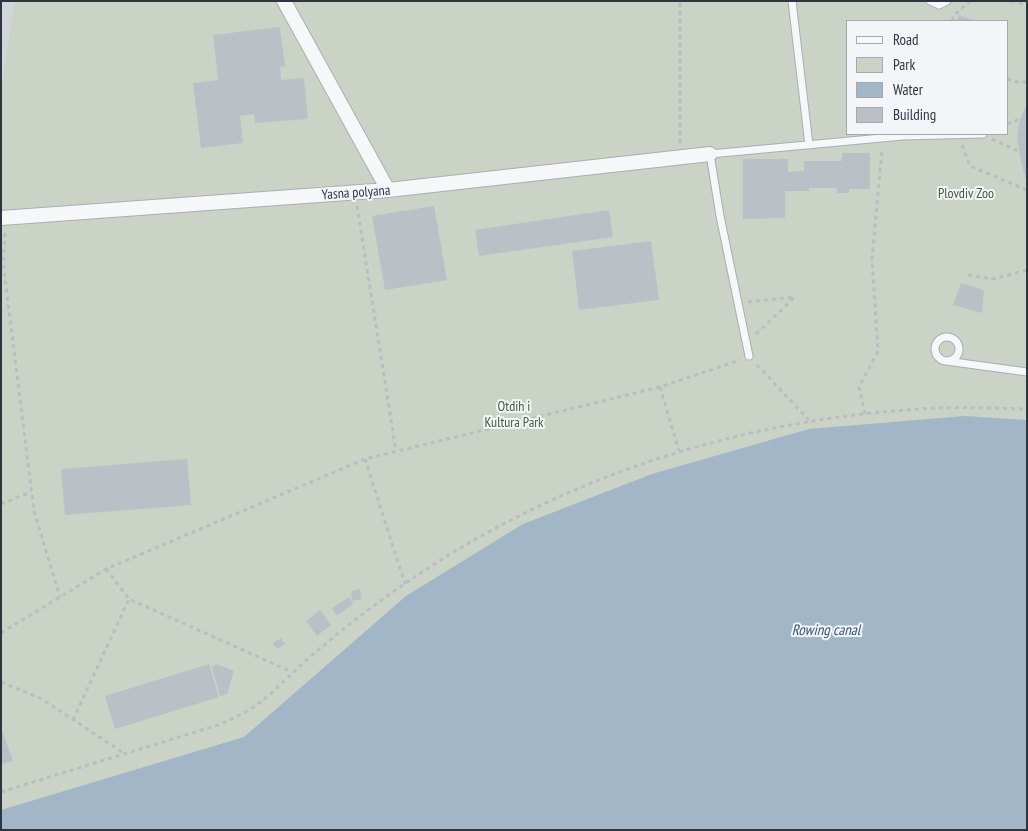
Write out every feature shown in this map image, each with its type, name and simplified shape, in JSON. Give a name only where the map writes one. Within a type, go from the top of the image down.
[{"type":"street","points":[[284,1],[388,190]]},
{"type":"street","name":"Yasna polyana","points":[[4,217],[355,193],[710,154]]},
{"type":"lane","points":[[792,1],[809,145]]},
{"type":"lane","points":[[930,1],[939,5],[947,1]]},
{"type":"lane","points":[[749,356],[720,216],[710,154],[882,138],[959,135]]},
{"type":"lane","points":[[946,361],[1027,372]]},
{"type":"path","points":[[680,1],[680,157]]},
{"type":"path","points":[[952,20],[955,14],[970,1]]},
{"type":"path","points":[[1011,1],[1027,6]]},
{"type":"path","points":[[1008,78],[1017,82],[1027,82]]},
{"type":"path","points":[[1008,124],[1020,119]]},
{"type":"path","points":[[959,135],[970,166],[1027,190]]},
{"type":"path","points":[[985,135],[1018,151]]},
{"type":"path","points":[[866,414],[859,387],[878,351],[872,259],[882,138]]},
{"type":"path","points":[[355,193],[396,451]]},
{"type":"path","points":[[4,217],[3,262],[34,511],[60,597]]},
{"type":"path","points":[[968,275],[993,279],[1027,270]]},
{"type":"path","points":[[738,303],[795,296],[746,344]]},
{"type":"path","points":[[1,633],[106,570],[365,459],[660,387],[749,356],[810,421]]},
{"type":"path","points":[[660,387],[679,451]]},
{"type":"path","points":[[1,792],[218,725],[239,716],[258,704],[343,629],[405,584],[489,532],[548,502],[605,478],[679,451],[744,434],[810,421],[924,409],[1027,409]]},
{"type":"path","points":[[365,459],[405,584]]},
{"type":"path","points":[[1,504],[32,492]]},
{"type":"path","points":[[106,570],[129,599],[293,672]]},
{"type":"path","points":[[73,720],[129,599]]},
{"type":"path","points":[[1,682],[42,699],[126,754]]},
{"type":"shaded area","points":[[1,1],[14,1],[1,87]]},
{"type":"green space","name":"Otdih i Kultura Park","points":[[14,1],[1027,1],[1027,830],[1,830],[1,86]]},
{"type":"water","name":"Rowing canal","points":[[965,416],[1027,420],[1027,830],[1,830],[1,810],[244,737],[406,596],[523,524],[652,474],[809,429]]},
{"type":"building","points":[[959,15],[972,20],[956,20]]},
{"type":"building","points":[[280,27],[285,66],[280,67],[281,80],[304,78],[308,119],[255,123],[254,114],[240,116],[243,143],[201,148],[193,83],[218,80],[213,35]]},
{"type":"building","points":[[1027,104],[1026,179],[1017,138],[1020,119]]},
{"type":"building","points":[[842,153],[870,153],[870,189],[849,189],[849,193],[837,193],[837,188],[809,188],[809,191],[785,191],[785,218],[743,219],[743,159],[788,159],[788,172],[804,171],[804,161],[842,161]]},
{"type":"building","points":[[434,206],[447,280],[385,290],[372,216]]},
{"type":"building","points":[[609,210],[613,237],[479,256],[475,230]]},
{"type":"building","points":[[651,241],[659,300],[579,310],[572,251]]},
{"type":"building","points":[[961,283],[984,290],[982,313],[953,305]]},
{"type":"building","points":[[187,459],[191,505],[65,515],[61,469]]},
{"type":"building","points":[[360,589],[362,599],[352,601],[351,591]]},
{"type":"building","points":[[349,597],[353,604],[337,616],[332,608]]},
{"type":"building","points":[[320,610],[331,625],[317,636],[306,621]]},
{"type":"building","points":[[281,638],[285,644],[277,649],[273,643]]},
{"type":"building","points":[[209,664],[219,697],[115,729],[105,696]]},
{"type":"building","points":[[217,664],[234,671],[227,694],[220,696],[212,667]]},
{"type":"building","points":[[1,728],[13,761],[1,764]]},
{"type":"park label","name":"Plovdiv Zoo","points":[[966,194]]}]
